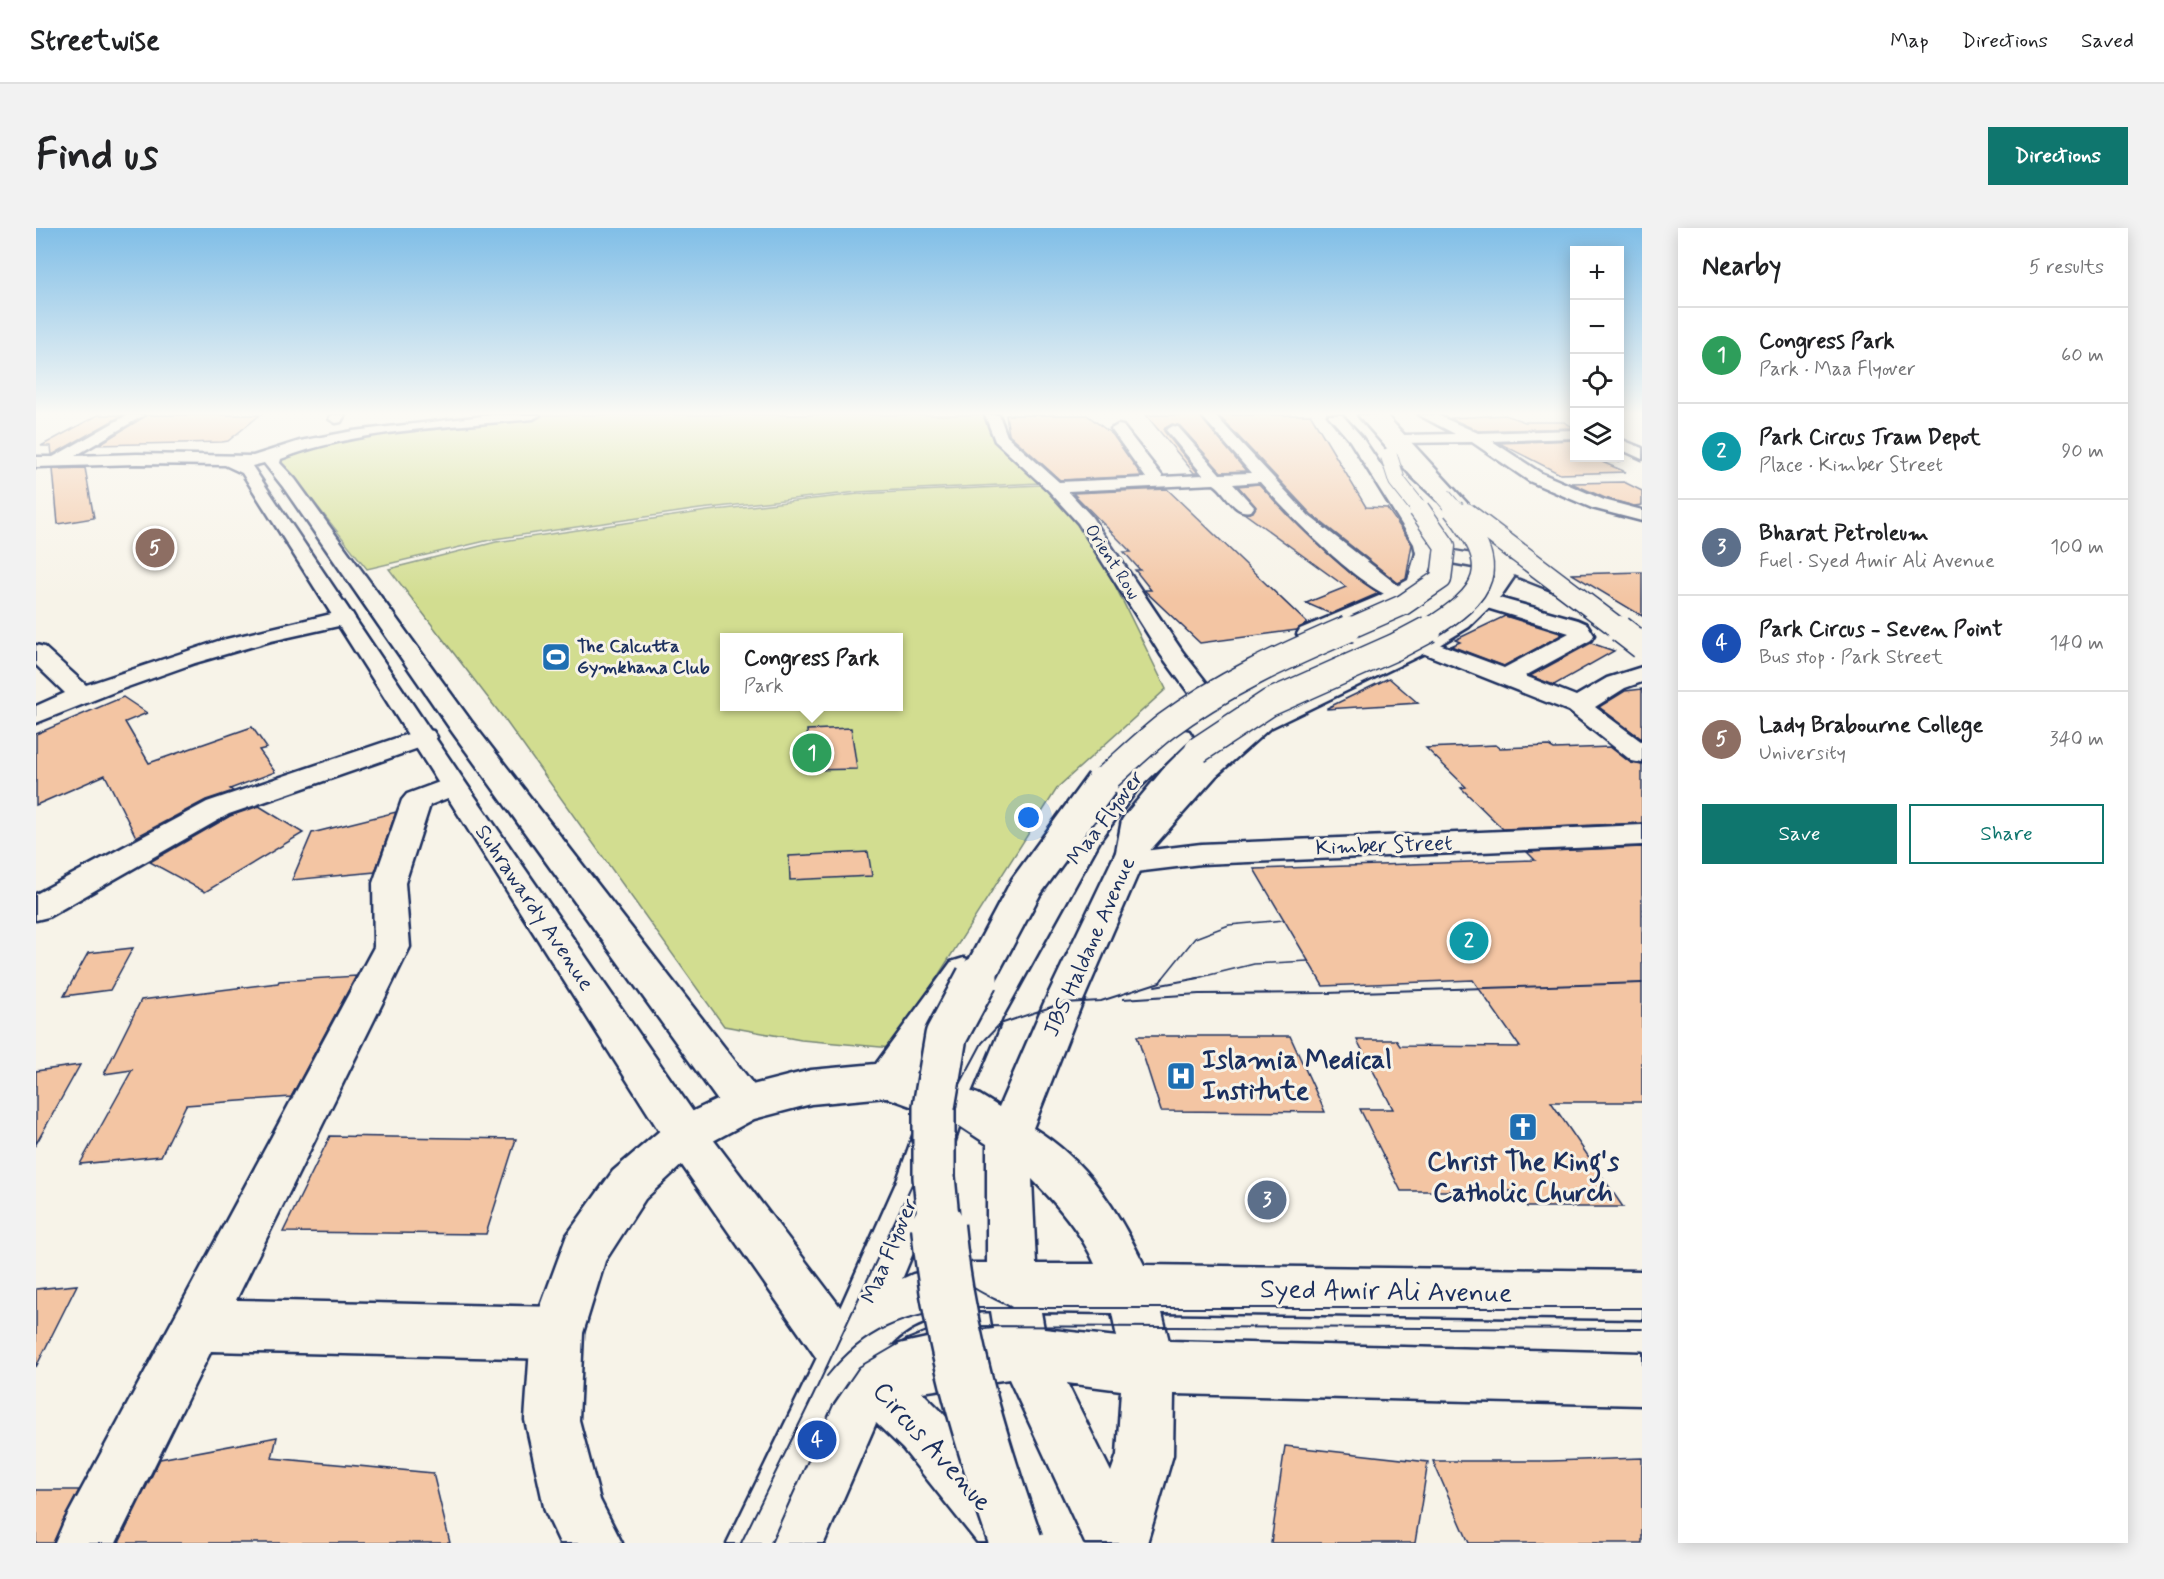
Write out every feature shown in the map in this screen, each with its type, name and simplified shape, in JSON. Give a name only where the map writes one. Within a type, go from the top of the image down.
[{"type":"main road","name":"Suhrawardy Avenue","points":[[252,476],[453,786],[685,1135],[857,1366]]},
{"type":"main road","name":"Suhrawardy Avenue","points":[[282,476],[302,501],[462,728],[744,1104]]},
{"type":"main road","name":"Orient Row","points":[[1043,476],[1085,520],[1173,655],[1200,691]]},
{"type":"main road","points":[[1154,476],[1158,482]]},
{"type":"main road","points":[[1216,476],[1245,507]]},
{"type":"main road","points":[[1380,476],[1424,544],[1426,553],[1501,565],[1549,579],[1583,600],[1642,644]]},
{"type":"main road","points":[[1016,1543],[985,1455],[963,1373],[942,1265],[934,1177],[934,1107],[946,1036],[1026,887],[1097,787],[1165,727],[1210,697],[1293,653],[1403,605],[1441,579],[1445,546],[1429,521],[1397,481],[1397,476]]},
{"type":"main road","name":"Maa Flyover","points":[[857,1366],[946,1102],[983,1017],[1087,837],[1126,785],[1156,755],[1179,737],[1242,697],[1423,612],[1434,604],[1460,572],[1460,554],[1454,533],[1412,476]]},
{"type":"main road","name":"Maa Flyover","points":[[1129,857],[1137,820],[1176,772],[1198,750],[1278,699],[1389,649],[1441,622],[1465,605],[1484,575],[1484,557],[1476,537],[1443,496],[1421,476]]},
{"type":"main road","points":[[1425,476],[1482,531],[1501,565]]},
{"type":"main road","points":[[1534,476],[1598,504],[1642,516]]},
{"type":"main road","points":[[1055,487],[1266,477],[1303,520],[1375,580],[1398,594]]},
{"type":"main road","points":[[1443,496],[1642,644]]},
{"type":"main road","name":"Maa Flyover","points":[[888,1080],[1068,821],[1093,779],[1213,680],[1274,648],[1398,594],[1417,583],[1426,553]]},
{"type":"main road","name":"JBS Haldane Avenue","points":[[1116,1543],[1023,1352],[1012,1287],[1010,1135],[1063,1003],[1129,857],[1206,770],[1261,722],[1423,645],[1461,622],[1494,592],[1504,577],[1501,565]]},
{"type":"main road","points":[[1485,600],[1570,625],[1579,629],[1583,635],[1504,678]]},
{"type":"main road","points":[[36,715],[82,694],[142,672],[298,627],[344,618]]},
{"type":"main road","points":[[1423,645],[1578,706],[1642,755]]},
{"type":"main road","points":[[36,652],[82,694]]},
{"type":"main road","points":[[1578,706],[1616,683],[1642,674]]},
{"type":"main road","points":[[36,909],[218,808],[423,737]]},
{"type":"main road","points":[[85,1543],[392,947],[389,884],[417,800],[453,786]]},
{"type":"main road","name":"Kimber Street","points":[[1129,857],[1642,835]]},
{"type":"main road","points":[[592,1543],[574,1511],[552,1420],[557,1333],[584,1251],[629,1185],[685,1135],[744,1104],[812,1087],[888,1080],[963,1106],[1010,1135],[1036,1154],[1074,1191],[1106,1236],[1131,1288],[1148,1366],[1146,1455],[1116,1543]]},
{"type":"main road","name":"Syed Amir Ali Avenue","points":[[857,1366],[881,1319],[913,1299],[973,1287],[1642,1295]]},
{"type":"main road","points":[[198,1325],[557,1333]]},
{"type":"main road","points":[[857,1366],[940,1361],[1023,1352],[1148,1366],[1642,1379]]},
{"type":"main road","points":[[758,1543],[857,1366]]},
{"type":"main road","points":[[794,1543],[857,1366]]},
{"type":"main road","name":"Circus Avenue","points":[[857,1366],[922,1430],[1016,1543]]},
{"type":"green space","points":[[293,476],[1033,476],[1040,483],[858,492],[700,509],[494,539],[367,569]]},
{"type":"green space","points":[[1042,485],[1069,511],[1104,563],[1166,689],[1058,787],[892,1048],[801,1040],[724,1026],[505,720],[389,569],[496,542],[707,511],[858,494]]},
{"type":"building","points":[[54,476],[87,476],[94,518],[58,524]]},
{"type":"building","points":[[1056,476],[1134,476],[1060,480]]},
{"type":"building","points":[[1276,476],[1348,476],[1366,507],[1387,508],[1412,544],[1406,579],[1398,583],[1311,514]]},
{"type":"building","points":[[1624,482],[1642,491],[1642,505],[1634,506],[1605,498],[1571,483]]},
{"type":"building","points":[[1259,484],[1328,554],[1379,593],[1331,614],[1306,603],[1346,587],[1244,513],[1253,512],[1256,507],[1238,486]]},
{"type":"building","points":[[1167,489],[1307,623],[1297,630],[1200,643],[1144,590],[1151,590],[1135,570],[1140,570],[1124,552],[1131,552],[1073,493]]},
{"type":"building","points":[[1642,572],[1642,616],[1572,574]]},
{"type":"building","points":[[1505,616],[1563,634],[1504,666],[1451,646],[1460,642],[1455,640]]},
{"type":"building","points":[[1591,643],[1614,651],[1554,685],[1530,676]]},
{"type":"building","points":[[1389,678],[1418,703],[1327,709],[1327,708]]},
{"type":"building","points":[[1642,689],[1642,739],[1599,707],[1625,691]]},
{"type":"building","points":[[123,697],[147,713],[125,722],[149,763],[252,727],[267,748],[259,750],[275,772],[230,789],[233,791],[206,800],[136,837],[105,775],[36,805],[36,734]]},
{"type":"building","points":[[851,728],[857,769],[810,770],[807,730]]},
{"type":"building","points":[[1496,745],[1500,748],[1549,746],[1554,749],[1610,747],[1631,763],[1642,765],[1642,823],[1503,829],[1461,788],[1466,787],[1426,748]]},
{"type":"building","points":[[259,806],[303,833],[205,892],[150,862],[230,816]]},
{"type":"building","points":[[396,812],[375,872],[292,880],[312,833]]},
{"type":"building","points":[[1642,847],[1642,1102],[1551,1102],[1623,1207],[1527,1207],[1517,1191],[1401,1191],[1360,1109],[1393,1109],[1357,1040],[1396,1040],[1400,1046],[1520,1047],[1473,980],[1323,986],[1254,869],[1535,860],[1527,852]]},
{"type":"building","points":[[868,852],[872,876],[790,880],[789,856]]},
{"type":"building","points":[[133,948],[110,990],[64,996],[88,953]]},
{"type":"building","points":[[356,976],[291,1097],[186,1105],[161,1156],[80,1164],[132,1070],[104,1074],[141,1000],[278,983],[279,981]]},
{"type":"building","name":"Islamia Medical Institute","points":[[1137,1036],[1290,1036],[1325,1112],[1161,1111]]},
{"type":"building","points":[[80,1065],[36,1144],[36,1071]]},
{"type":"building","points":[[330,1136],[516,1139],[486,1234],[283,1232]]},
{"type":"building","points":[[77,1285],[36,1367],[36,1289]]},
{"type":"building","points":[[277,1437],[272,1458],[433,1473],[450,1543],[119,1543],[160,1459]]},
{"type":"building","points":[[1285,1446],[1428,1462],[1415,1543],[1271,1543]]},
{"type":"building","points":[[1642,1458],[1642,1543],[1469,1543],[1433,1461],[1550,1461]]},
{"type":"building","points":[[36,1490],[79,1490],[53,1543],[36,1543]]},
{"type":"tram line","points":[[1162,979],[1195,938],[1229,925],[1284,920]]},
{"type":"tram line","points":[[1193,979],[1254,964],[1308,961]]},
{"type":"tram line","points":[[741,1543],[813,1396],[950,1103],[982,1043],[1000,1024],[1063,1003],[1101,1001],[1160,982],[1163,978]]},
{"type":"tram line","points":[[1155,986],[1199,978]]},
{"type":"tram line","points":[[1123,999],[1199,994],[1327,993],[1642,983]]},
{"type":"tram line","points":[[919,1174],[927,1223],[940,1253],[961,1278],[974,1288],[1012,1308]]},
{"type":"tram line","points":[[827,1376],[856,1346],[886,1327],[903,1320],[961,1308],[1012,1308]]},
{"type":"tram line","points":[[1012,1308],[1642,1308]]},
{"type":"tram line","points":[[771,1543],[833,1405],[859,1367],[905,1340],[927,1331],[964,1326],[1642,1329]]},
{"type":"place","name":"Lady Brabourne College","points":[[155,548]]},
{"type":"place","name":"The Calcutta Gymkhana Club","points":[[556,657]]},
{"type":"place","name":"Congress Park","points":[[812,753]]},
{"type":"place","name":"Park Circus Tram Depot","points":[[1469,941]]},
{"type":"place","name":"Islamia Medical Institute","points":[[1181,1076]]},
{"type":"place","name":"Christ The King's Catholic Church","points":[[1523,1127]]},
{"type":"place","name":"Bharat Petroleum","points":[[1267,1200]]},
{"type":"place","name":"Park Circus - Seven Point","points":[[817,1440]]}]
